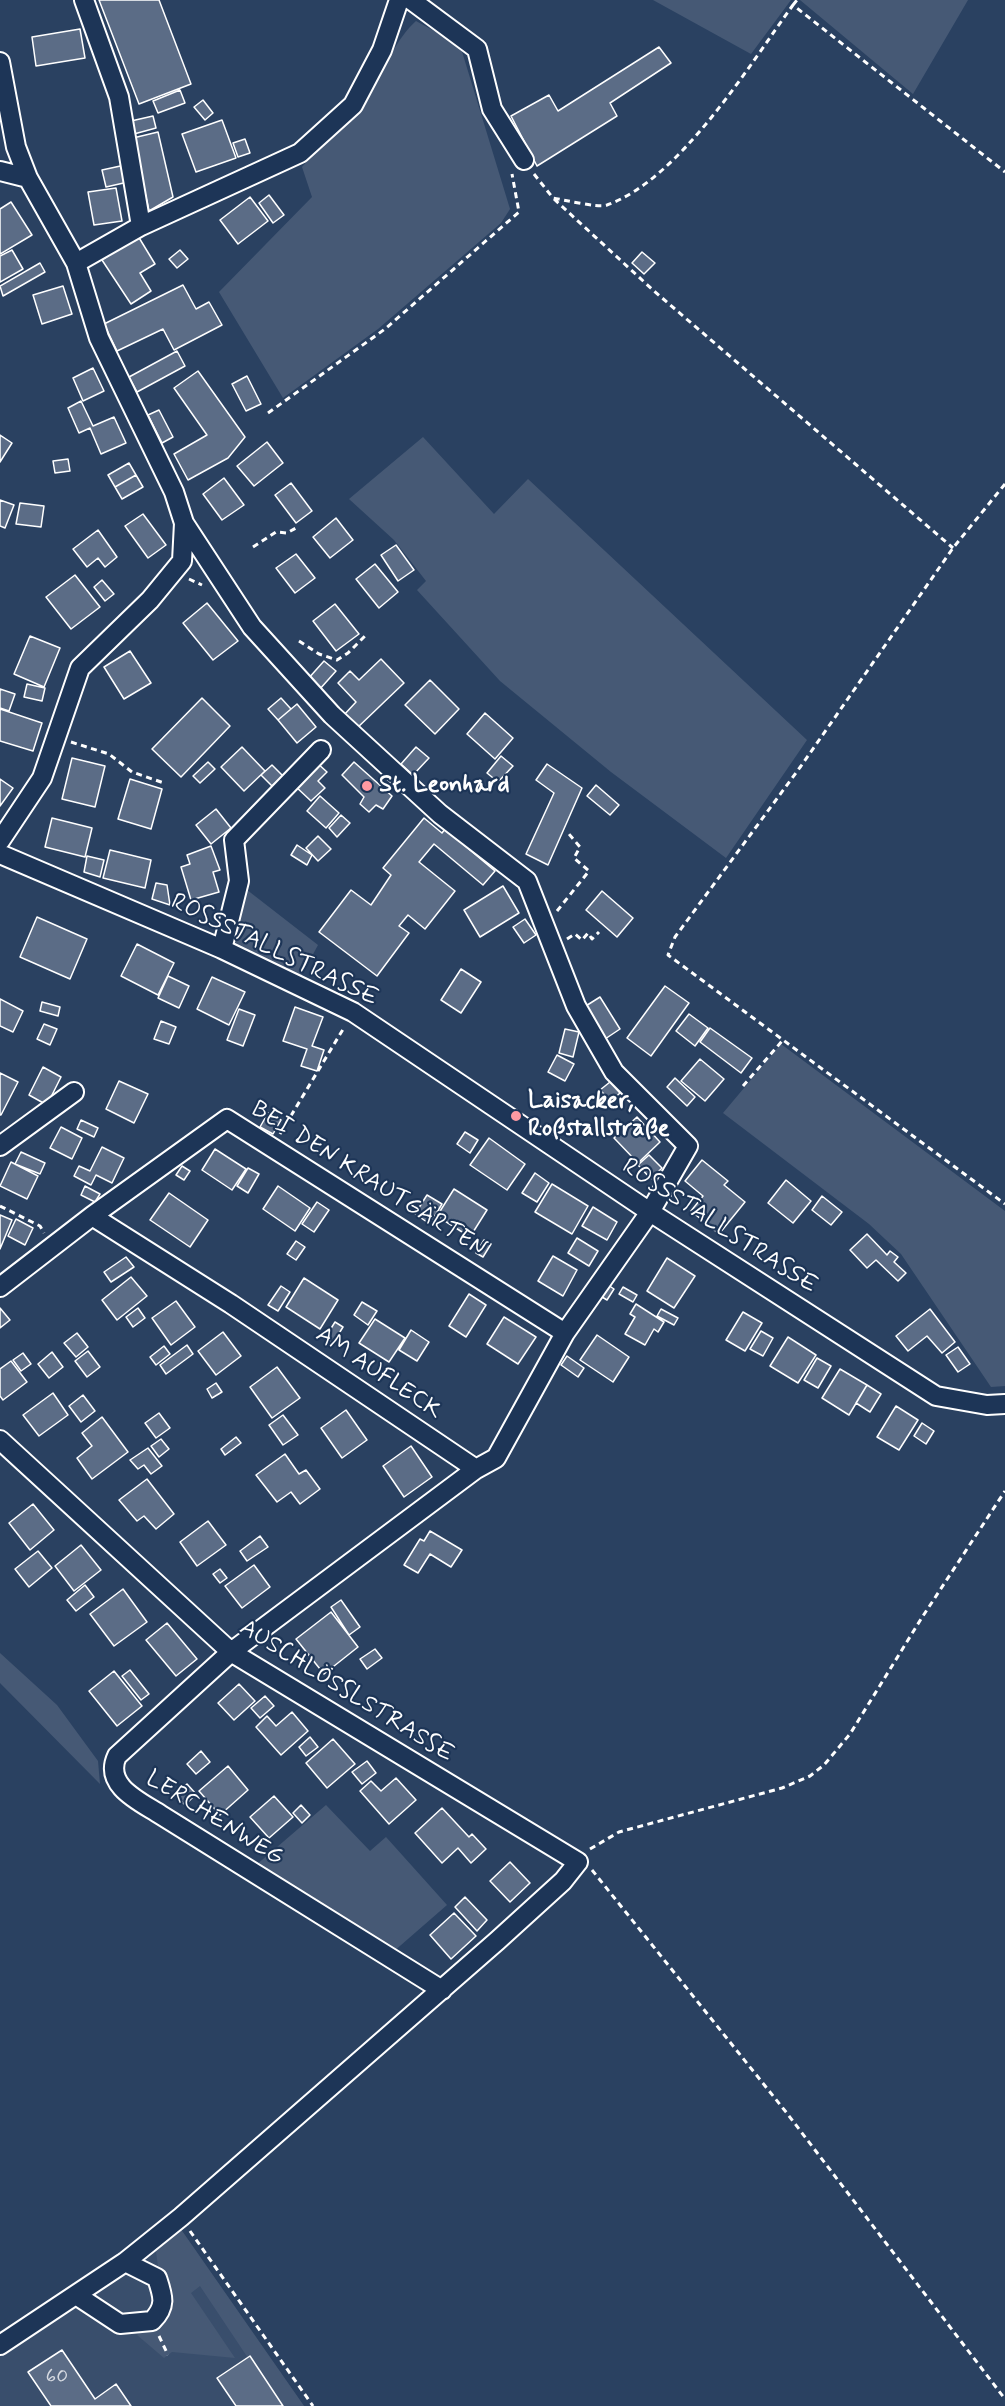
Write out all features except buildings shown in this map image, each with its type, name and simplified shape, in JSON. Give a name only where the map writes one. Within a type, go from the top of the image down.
[{"type":"street","points":[[84,0],[119,97],[141,226]]},
{"type":"street","points":[[76,263],[141,226],[300,153],[353,105],[382,50],[399,0]]},
{"type":"street","points":[[411,0],[477,49],[492,109],[518,165]]},
{"type":"street","points":[[0,62],[16,147],[28,178],[76,263],[99,338],[174,492],[184,523],[252,627],[332,715],[440,814],[527,880],[576,1006],[614,1072],[688,1146],[650,1212],[565,1333],[495,1458],[476,1469],[231,1652]]},
{"type":"street","points":[[0,171],[28,178]]},
{"type":"street","points":[[0,841],[42,778],[80,668],[150,600],[182,561],[184,523]]},
{"type":"street","points":[[222,949],[239,881],[234,840],[321,750]]},
{"type":"street","name":"ROSSSTALLSTRASSE","points":[[0,854],[222,949],[353,1012],[650,1212],[936,1396],[987,1406],[1005,1404]]},
{"type":"street","points":[[0,1146],[74,1092]]},
{"type":"street","name":"BEI DEN KRAUTGÄRTEN","points":[[92,1216],[227,1119],[565,1333]]},
{"type":"street","points":[[0,1287],[92,1216]]},
{"type":"street","name":"AM AUFLECK","points":[[92,1216],[231,1304],[476,1469]]},
{"type":"street","name":"AUSCHLÖSSLSTRASSE","points":[[0,1440],[231,1652],[578,1862]]},
{"type":"street","name":"LERCHENWEG","points":[[231,1652],[117,1756],[114,1762],[116,1781],[122,1789],[161,1815],[442,1990]]},
{"type":"street","points":[[0,2344],[125,2262],[181,2217],[555,1889],[578,1862]]},
{"type":"street","points":[[76,2295],[120,2324],[152,2321],[160,2313],[165,2300],[157,2278],[125,2262]]},
{"type":"path","points":[[553,198],[605,206],[647,185],[705,126],[797,0]]},
{"type":"path","points":[[793,5],[1005,172]]},
{"type":"path","points":[[518,165],[654,291],[953,548]]},
{"type":"path","points":[[268,413],[385,329],[519,212],[518,165]]},
{"type":"path","points":[[1005,484],[953,548],[801,766],[675,937],[668,955],[1005,1204]]},
{"type":"path","points":[[253,547],[276,532],[287,533],[296,528]]},
{"type":"path","points":[[299,641],[319,654],[337,660],[348,653],[365,636]]},
{"type":"path","points":[[56,737],[109,754],[132,772],[165,783]]},
{"type":"path","points":[[552,918],[589,871],[573,858],[580,847],[569,834]]},
{"type":"path","points":[[567,939],[575,934],[582,940],[588,933],[592,939],[599,932]]},
{"type":"path","points":[[272,1148],[353,1012]]},
{"type":"path","points":[[743,1086],[783,1040]]},
{"type":"path","points":[[0,1206],[40,1226],[52,1248]]},
{"type":"path","points":[[1005,1491],[921,1619],[850,1734],[824,1765],[810,1776],[782,1788],[619,1832],[590,1850],[578,1862],[593,1870],[786,2112],[1005,2399]]},
{"type":"path","points":[[181,2217],[313,2406]]},
{"type":"shaded area","points":[[653,0],[791,0],[751,54]]},
{"type":"shaded area","points":[[800,0],[968,0],[913,94]]},
{"type":"shaded area","points":[[416,21],[460,45],[510,209],[501,223],[378,329],[283,398],[219,292],[312,197],[302,167],[364,97],[403,36]]},
{"type":"shaded area","points":[[423,437],[494,514],[528,479],[807,740],[726,858],[611,772],[500,681],[417,590],[426,581],[394,540],[349,499]]},
{"type":"shaded area","points":[[242,886],[318,945],[299,980],[227,946]]},
{"type":"shaded area","points":[[781,1044],[1005,1211],[1005,1386],[991,1387],[901,1254],[869,1224],[723,1113]]},
{"type":"shaded area","points":[[0,1653],[57,1705],[98,1761],[100,1784],[0,1683]]},
{"type":"shaded area","points":[[326,1805],[370,1851],[386,1837],[447,1905],[393,1952],[255,1866]]},
{"type":"shaded area","points":[[180,2228],[304,2406],[0,2406],[0,2351]]},
{"type":"shaded area","points":[[180,2228],[304,2406],[280,2406],[200,2286],[191,2293],[235,2358],[172,2352],[164,2358],[137,2335],[164,2312],[155,2244]]},
{"type":"place","name":"St. Leonhard","points":[[367,786]]},
{"type":"place","name":"Laisacker, Roßstallstraße","points":[[516,1116]]}]
